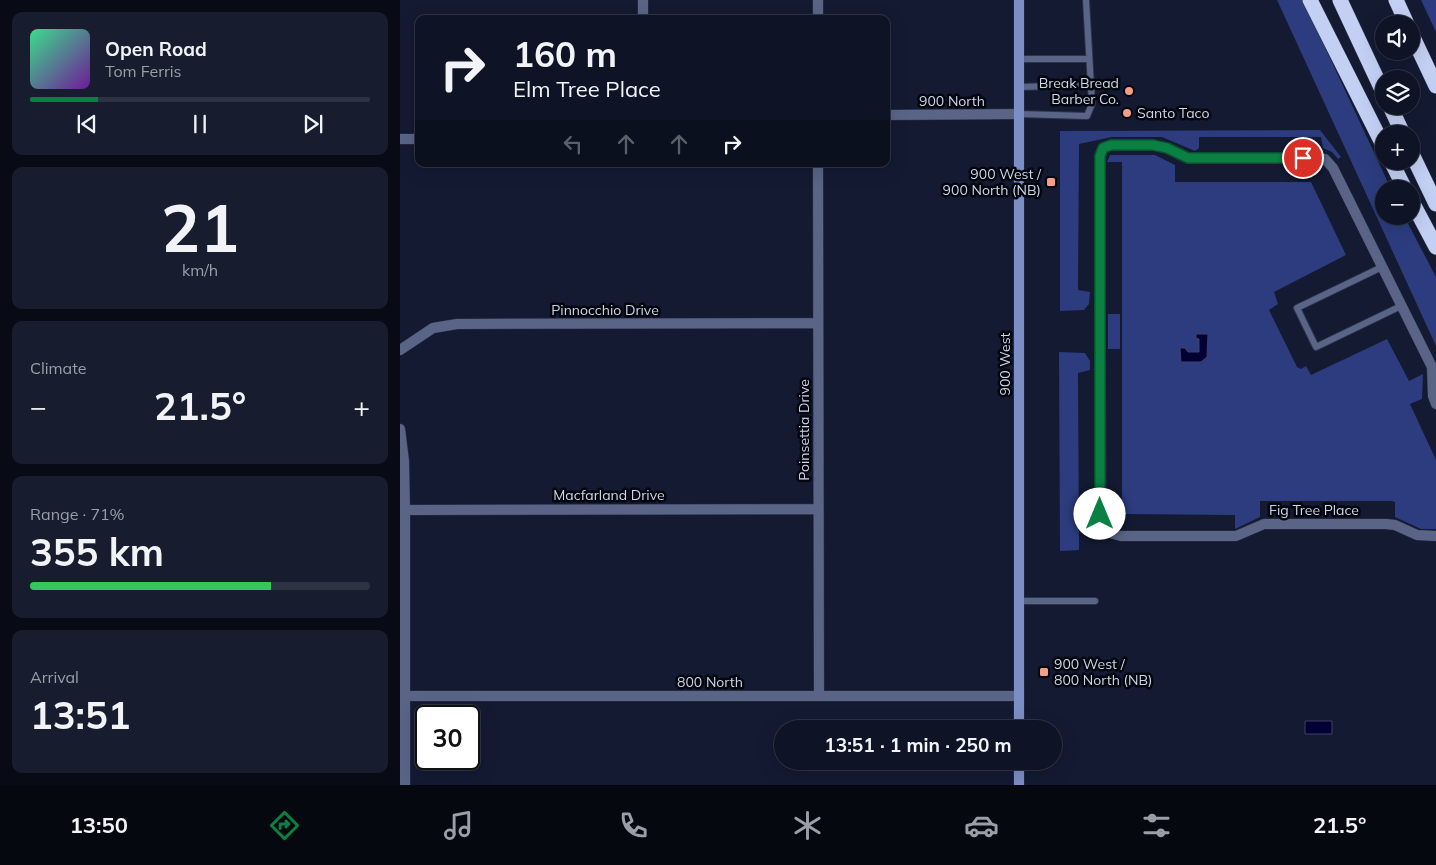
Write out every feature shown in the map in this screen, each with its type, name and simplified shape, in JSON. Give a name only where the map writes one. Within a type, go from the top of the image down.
[{"type":"highway","points":[[1310,0],[1375,129]]},
{"type":"highway","points":[[1340,0],[1375,75]]},
{"type":"highway","points":[[1396,0],[1403,15]]},
{"type":"highway","points":[[1420,52],[1436,86]]},
{"type":"highway","points":[[1420,170],[1436,204]]},
{"type":"highway","points":[[1420,217],[1436,247]]},
{"type":"main road","name":"900 West","points":[[1018,0],[1019,720]]},
{"type":"main road","points":[[1019,770],[1019,785]]},
{"type":"street","points":[[643,0],[643,15]]},
{"type":"street","points":[[818,0],[818,15]]},
{"type":"street","name":"900 North","points":[[890,115],[1019,114]]},
{"type":"street","points":[[400,139],[415,139]]},
{"type":"street","name":"Fig Tree Place","points":[[1382,267],[1333,168],[1321,158],[1188,158],[1167,148],[1153,145],[1111,145],[1103,148],[1100,156],[1100,514],[1103,532],[1121,536],[1233,536],[1264,524],[1386,524],[1395,525],[1417,536],[1436,536]]},
{"type":"street","name":"Poinsettia Drive","points":[[818,167],[818,696]]},
{"type":"street","points":[[1382,267],[1432,367],[1436,404]]},
{"type":"street","name":"Pinnocchio Drive","points":[[400,350],[433,328],[457,324],[818,324]]},
{"type":"street","points":[[400,429],[404,461],[402,510],[402,696],[405,785]]},
{"type":"street","name":"Macfarland Drive","points":[[402,510],[818,509]]},
{"type":"street","name":"800 North","points":[[402,696],[1019,696]]},
{"type":"lane","points":[[1019,114],[1088,116],[1092,104],[1086,0]]},
{"type":"lane","points":[[1019,59],[1089,59]]},
{"type":"lane","points":[[1019,87],[1091,85]]},
{"type":"lane","points":[[1382,267],[1297,308],[1316,347],[1402,306]]},
{"type":"lane","points":[[1019,600],[1095,601]]},
{"type":"shaded area","points":[[1277,0],[1303,0],[1375,155],[1375,170],[1382,170],[1387,180],[1375,180],[1375,213]]},
{"type":"shaded area","points":[[1421,0],[1436,0],[1436,32]]},
{"type":"shaded area","points":[[1320,130],[1341,157],[1338,159],[1332,152],[1323,148],[1321,137],[1199,137],[1199,148],[1195,151],[1162,137],[1112,137],[1079,144],[1078,290],[1090,292],[1089,304],[1084,310],[1060,311],[1060,131]]},
{"type":"shaded area","points":[[1110,155],[1155,155],[1175,165],[1175,182],[1311,182],[1346,255],[1274,292],[1278,304],[1269,310],[1297,367],[1301,369],[1306,366],[1311,375],[1387,339],[1409,381],[1423,374],[1422,399],[1410,404],[1436,460],[1436,529],[1421,529],[1395,517],[1395,502],[1392,501],[1260,501],[1260,517],[1235,529],[1235,515],[1122,514],[1122,162],[1107,162]]},
{"type":"shaded area","points":[[1380,225],[1409,225],[1436,277],[1436,346]]},
{"type":"shaded area","points":[[1108,314],[1120,314],[1120,349],[1108,349]]},
{"type":"shaded area","points":[[1196,334],[1208,334],[1207,357],[1201,362],[1181,362],[1180,348],[1185,348],[1188,352],[1199,352],[1199,339],[1196,338]]},
{"type":"shaded area","points":[[1059,352],[1085,353],[1090,361],[1090,370],[1078,373],[1079,550],[1060,551]]},
{"type":"shaded area","points":[[1305,721],[1332,721],[1332,734],[1305,734]]},
{"type":"place","name":"Break Bread Barber Co.","points":[[1129,91]]},
{"type":"place","name":"Santo Taco","points":[[1127,113]]},
{"type":"place","name":"900 West / 900 North (NB)","points":[[1051,182]]},
{"type":"place","name":"900 West / 800 North (NB)","points":[[1044,672]]},
{"type":"route","points":[[1100,514],[1100,156],[1103,148],[1111,145],[1153,145],[1167,148],[1188,158],[1303,158]]}]
